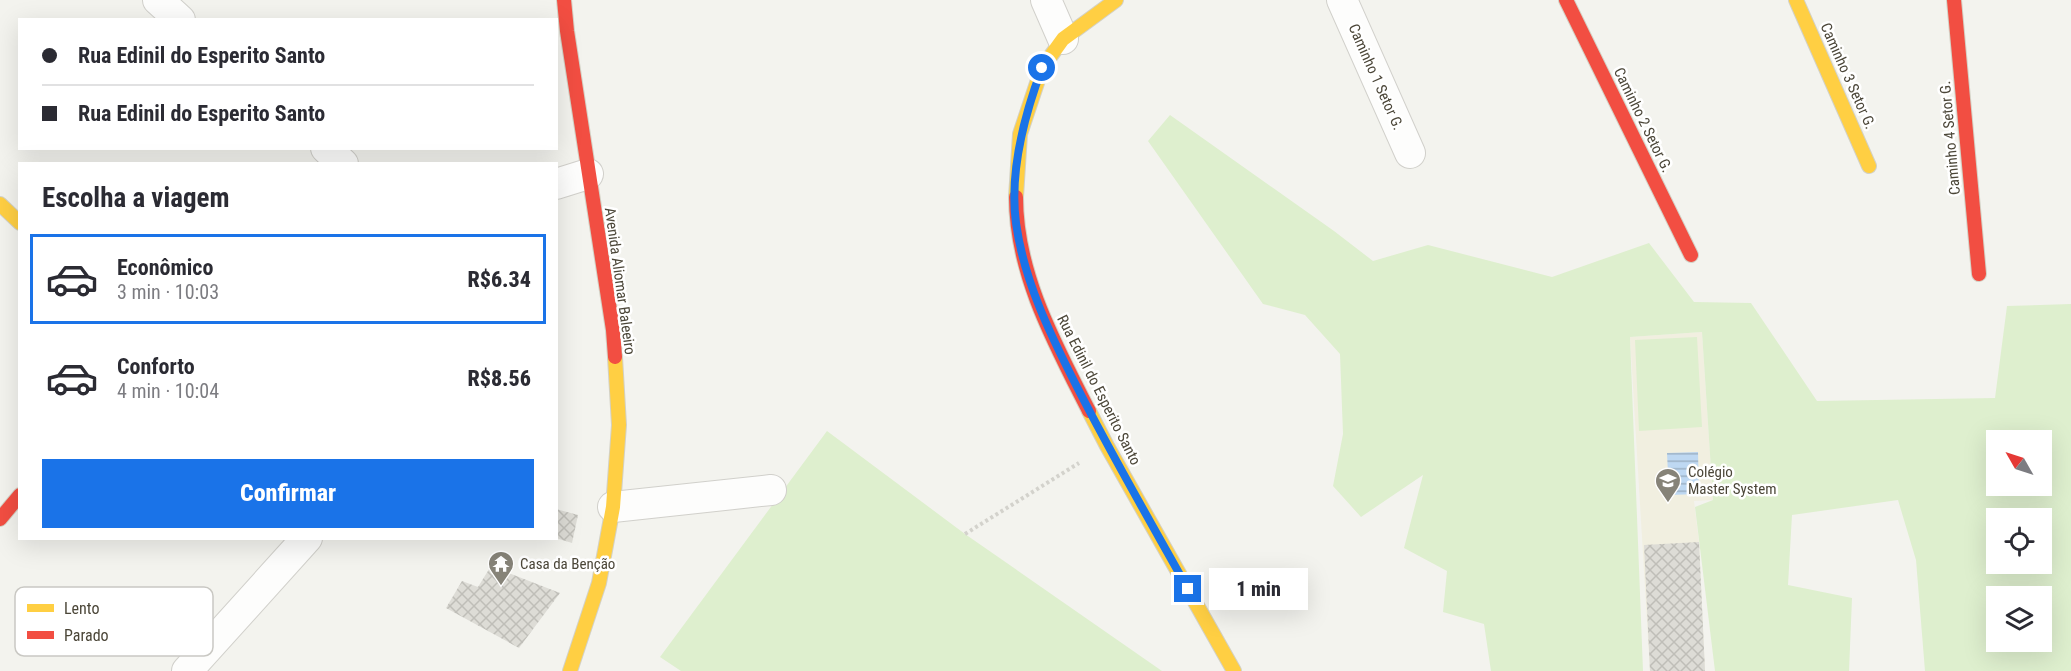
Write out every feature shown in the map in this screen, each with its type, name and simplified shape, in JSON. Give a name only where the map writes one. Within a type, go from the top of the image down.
[{"type":"street","points":[[158,0],[178,18]]},
{"type":"street","name":"Avenida Aliomar Baleeiro","points":[[564,0],[588,174],[613,330],[619,425],[613,507],[599,583],[570,671]]},
{"type":"street","points":[[1046,0],[1063,39]]},
{"type":"street","name":"Rua Edinil do Esperito Santo","points":[[1116,0],[1063,39],[1042,68],[1020,134],[1016,222],[1025,264],[1048,330],[1107,446],[1234,671]]},
{"type":"street","name":"Caminho 1 Setor G.","points":[[1342,0],[1410,153]]},
{"type":"street","name":"Caminho 2 Setor G.","points":[[1566,0],[1691,255]]},
{"type":"street","name":"Caminho 3 Setor G.","points":[[1797,0],[1869,166]]},
{"type":"street","name":"Caminho 4 Setor G.","points":[[1954,0],[1979,274]]},
{"type":"street","points":[[328,150],[341,162]]},
{"type":"street","points":[[558,183],[588,174]]},
{"type":"street","points":[[0,204],[18,221]]},
{"type":"street","points":[[613,507],[771,490]]},
{"type":"street","points":[[0,519],[18,497]]},
{"type":"street","points":[[213,642],[305,540]]},
{"type":"street","points":[[187,671],[201,656]]},
{"type":"path","points":[[965,534],[1107,446]]},
{"type":"shaded area","name":"Colégio Master System","points":[[1702,332],[1713,500],[1694,501],[1699,542],[1705,671],[1650,671],[1630,337]]},
{"type":"green space","points":[[1170,115],[1373,261],[1428,245],[1552,277],[1649,243],[1694,302],[1751,303],[1817,401],[1995,398],[2007,306],[2071,304],[2071,671],[1925,671],[1916,560],[1898,500],[1792,515],[1788,585],[1852,598],[1849,671],[1715,671],[1695,507],[1713,500],[1702,332],[1630,337],[1643,671],[1491,671],[1484,624],[1443,612],[1447,571],[1404,548],[1423,475],[1361,517],[1333,486],[1343,434],[1340,354],[1305,315],[1263,304],[1148,141]]},
{"type":"green space","points":[[1697,337],[1702,427],[1639,431],[1635,340]]},
{"type":"green space","points":[[827,431],[965,534],[1162,671],[681,671],[660,657]]},
{"type":"water","points":[[1698,452],[1699,494],[1669,495],[1667,453]]},
{"type":"building","points":[[558,510],[578,515],[572,543],[558,539]]},
{"type":"building","points":[[1699,542],[1705,671],[1650,671],[1644,545]]},
{"type":"building","points":[[491,566],[560,593],[519,648],[446,608],[462,581],[478,587]]},
{"type":"traffic: slow","points":[[1016,197],[1020,134],[1042,68],[1063,39],[1116,0]]},
{"type":"traffic: slow","points":[[1796,0],[1869,166]]},
{"type":"traffic: slow","points":[[0,204],[18,221]]},
{"type":"traffic: slow","points":[[570,671],[599,583],[613,507],[619,425],[615,357]]},
{"type":"traffic: slow","points":[[1089,411],[1234,671]]},
{"type":"traffic: jam","points":[[564,0],[613,330],[615,357]]},
{"type":"traffic: jam","points":[[1566,0],[1691,255]]},
{"type":"traffic: jam","points":[[1954,0],[1979,274]]},
{"type":"traffic: jam","points":[[1016,197],[1018,226],[1030,281],[1051,334],[1089,411]]},
{"type":"traffic: jam","points":[[0,519],[18,497]]},
{"type":"place","name":"Colégio Master System","points":[[1668,504]]},
{"type":"place","name":"Casa da Benção","points":[[501,587]]},
{"type":"route","points":[[1042,68],[1020,134],[1016,222],[1025,264],[1048,330],[1107,446],[1188,589]]}]
